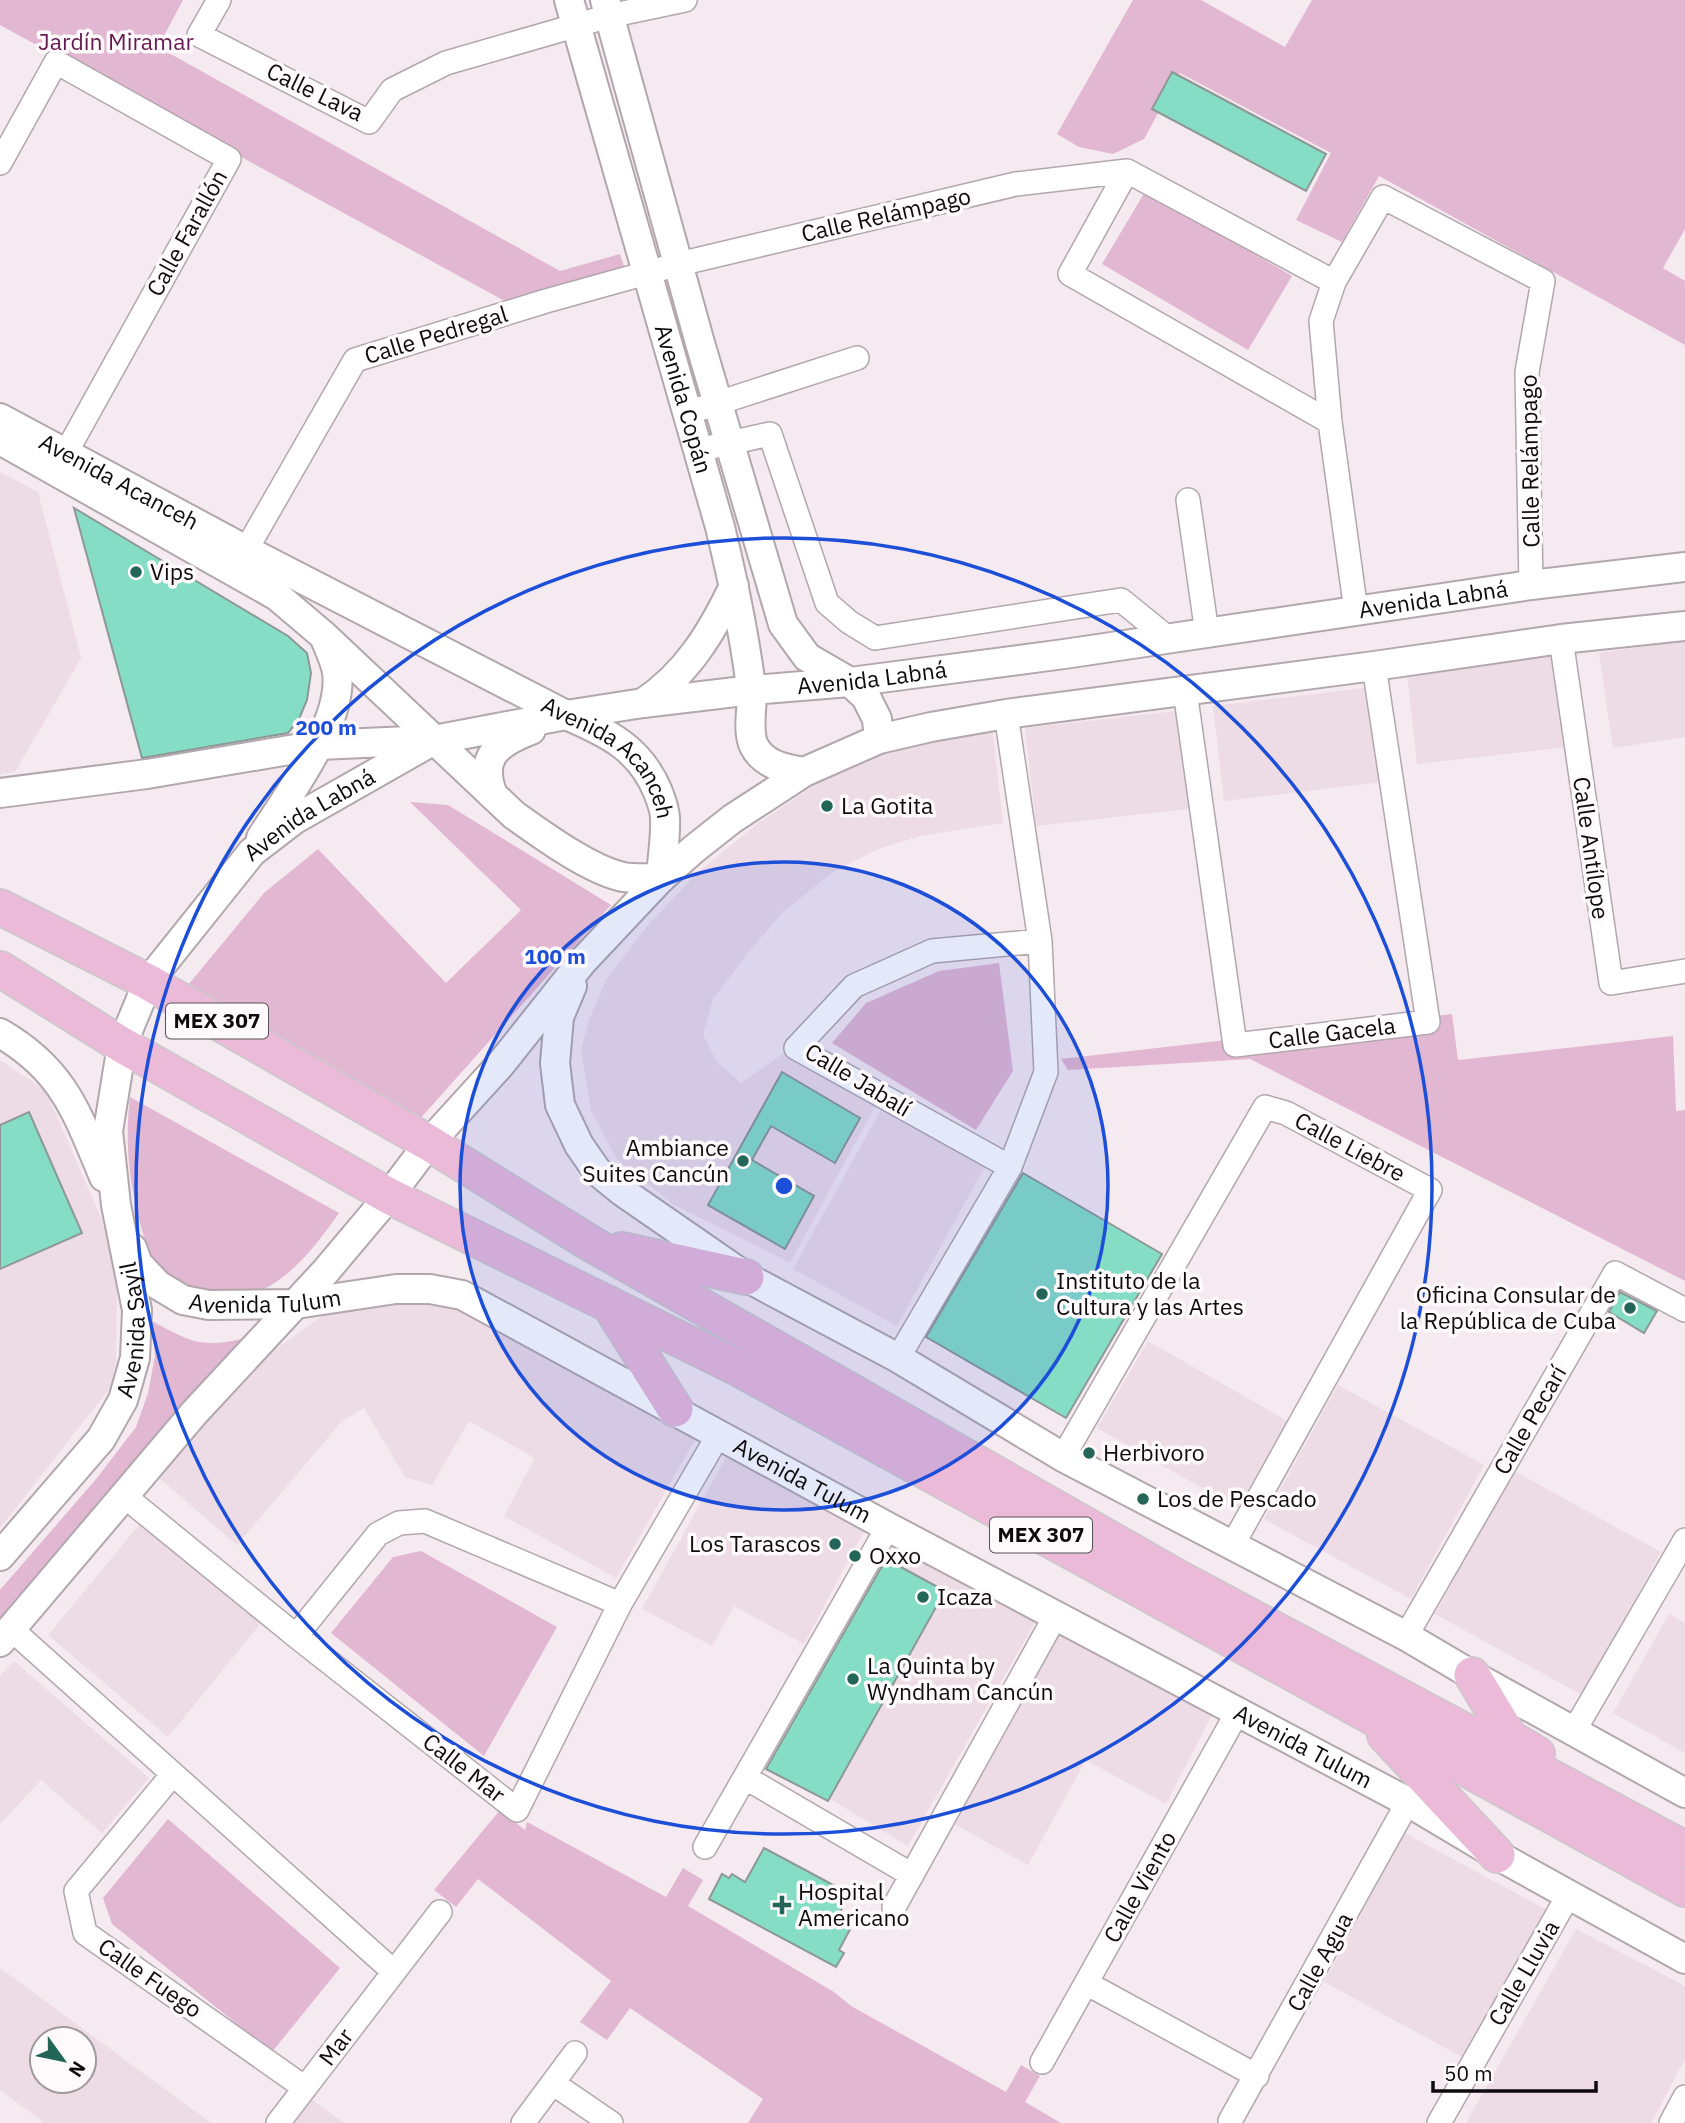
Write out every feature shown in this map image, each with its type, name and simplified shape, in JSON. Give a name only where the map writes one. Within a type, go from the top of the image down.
[{"type":"main road","name":"MEX 307","points":[[0,907],[148,982],[429,1143],[590,1244],[1182,1580],[1685,1848]]},
{"type":"main road","name":"MEX 307","points":[[0,970],[122,1045],[389,1196],[738,1368],[1685,1889]]},
{"type":"main road","points":[[590,1244],[746,1277]]},
{"type":"main road","points":[[608,1304],[676,1409]]},
{"type":"main road","points":[[1472,1675],[1510,1738],[1661,1830],[1685,1848]]},
{"type":"main road","points":[[1363,1712],[1497,1855]]},
{"type":"street","name":"Calle Lava","points":[[219,0],[199,35],[369,122],[392,90],[446,63],[573,13]]},
{"type":"street","points":[[573,13],[685,0]]},
{"type":"street","name":"Avenida Copán","points":[[607,8],[783,624],[807,657],[859,689],[877,719],[878,739]]},
{"type":"street","name":"Avenida Copán","points":[[573,13],[698,450],[734,586],[752,690],[750,733],[758,752],[781,768],[804,772]]},
{"type":"street","name":"Calle Farallón","points":[[0,163],[56,62],[229,159],[61,462]]},
{"type":"street","points":[[1330,422],[1070,274],[1127,172],[1334,282]]},
{"type":"street","name":"Calle Relámpago","points":[[647,272],[1016,184],[1127,172]]},
{"type":"street","name":"Calle Relámpago","points":[[1356,611],[1330,422],[1321,321],[1334,282],[1383,197],[1543,281],[1527,372],[1531,585]]},
{"type":"street","name":"Calle Pedregal","points":[[246,550],[355,360],[647,272]]},
{"type":"street","points":[[687,413],[857,358]]},
{"type":"street","name":"Avenida Acanceh","points":[[0,418],[61,462],[276,596],[323,635],[514,816],[595,866],[621,877],[661,878],[665,816],[652,779],[629,748],[246,550],[61,462],[0,440]]},
{"type":"street","points":[[698,450],[770,434],[827,603],[849,622],[875,638],[1121,600],[1169,639]]},
{"type":"street","points":[[1188,500],[1207,633]]},
{"type":"street","name":"Avenida Labná","points":[[148,982],[252,852],[295,820],[433,740],[643,703],[850,682],[1169,639],[1531,585],[1685,567]]},
{"type":"street","points":[[643,703],[673,680],[704,644],[734,586]]},
{"type":"street","points":[[440,1912],[393,1971],[173,1774],[5,1635],[195,1412],[296,1304],[389,1196],[429,1143],[500,1065],[582,962],[661,878],[732,819],[804,772],[878,739],[1006,714],[1561,639],[1685,626]]},
{"type":"street","points":[[252,852],[319,745],[331,711],[337,685],[334,661],[323,635]]},
{"type":"street","name":"Calle Antílope","points":[[1561,639],[1611,983],[1685,971]]},
{"type":"street","name":"Calle Gacela","points":[[1185,691],[1235,1045],[1428,1021],[1374,666]]},
{"type":"street","points":[[898,1358],[1010,1167],[1046,1072],[1040,941],[1006,714]]},
{"type":"street","points":[[493,795],[488,782],[487,764],[496,749],[509,738],[566,716]]},
{"type":"street","points":[[0,793],[147,774],[319,745],[433,740]]},
{"type":"street","points":[[613,873],[642,860],[652,849],[665,816]]},
{"type":"street","name":"Calle Jabalí","points":[[1010,1167],[796,1048],[853,986],[932,951],[1040,941]]},
{"type":"street","points":[[582,962],[559,1017],[555,1063],[560,1105],[579,1145],[597,1171],[623,1192],[746,1277],[898,1358],[1063,1457],[1406,1636],[1685,1793]]},
{"type":"street","name":"Avenida Sayil","points":[[0,1556],[101,1439],[123,1401],[135,1359],[136,1310],[116,1205],[108,1131],[122,1045],[148,982]]},
{"type":"street","name":"Avenida Tulum","points":[[0,1033],[18,1044],[51,1072],[76,1111],[138,1264],[158,1285],[183,1300],[209,1305],[296,1304],[396,1289],[430,1289],[462,1295],[676,1409],[888,1527],[1408,1802],[1568,1896],[1685,1959]]},
{"type":"street","name":"Calle Liebre","points":[[1063,1457],[1265,1107],[1298,1119],[1430,1190],[1232,1546]]},
{"type":"street","name":"Calle Pecarí","points":[[1406,1636],[1615,1273],[1685,1310]]},
{"type":"street","name":"Calle Mar","points":[[123,1495],[517,1810],[620,1604],[719,1434]]},
{"type":"street","points":[[296,1636],[378,1534],[399,1522],[425,1521],[620,1604]]},
{"type":"street","points":[[705,1847],[888,1527]]},
{"type":"street","points":[[1574,1731],[1685,1540]]},
{"type":"street","points":[[894,1907],[1056,1615]]},
{"type":"street","name":"Calle Viento","points":[[1042,2062],[1237,1713]]},
{"type":"street","name":"Calle Fuego","points":[[173,1774],[76,1891],[85,1933],[305,2088]]},
{"type":"street","points":[[746,1778],[912,1875]]},
{"type":"street","name":"Calle Agua","points":[[1230,2121],[1408,1802]]},
{"type":"street","name":"Calle Lluvia","points":[[1439,2123],[1568,1896]]},
{"type":"street","name":"Mar","points":[[278,2123],[393,1971]]},
{"type":"street","points":[[1086,1983],[1257,2076]]},
{"type":"street","points":[[523,2123],[575,2053]]},
{"type":"street","points":[[554,2084],[611,2123]]},
{"type":"street","points":[[1671,2123],[1685,2097]]},
{"type":"shaded area","points":[[0,472],[38,492],[81,658],[15,772],[0,774]]},
{"type":"shaded area","points":[[1685,641],[1685,737],[1613,748],[1599,653]]},
{"type":"shaded area","points":[[1575,653],[1585,745],[1417,764],[1407,673]]},
{"type":"shaded area","points":[[1380,686],[1391,781],[1224,801],[1213,706]]},
{"type":"shaded area","points":[[1186,710],[1196,808],[1036,826],[1025,728]]},
{"type":"shaded area","points":[[992,726],[1003,823],[920,836],[878,849],[833,872],[783,912],[713,999],[703,1035],[717,1062],[741,1083],[787,1051],[877,1103],[790,1263],[674,1205],[617,1159],[591,1111],[581,1049],[590,1017],[606,980],[648,925],[697,873],[757,824],[821,781],[925,739]]},
{"type":"shaded area","points":[[0,1060],[46,1091],[101,1218],[117,1271],[116,1362],[110,1388],[0,1528]]},
{"type":"shaded area","points":[[883,1106],[987,1163],[897,1326],[793,1269]]},
{"type":"shaded area","points":[[426,1298],[464,1301],[700,1431],[616,1578],[504,1516],[535,1458],[469,1421],[432,1485],[405,1477],[364,1408],[342,1421],[237,1545],[151,1471],[274,1350],[325,1314]]},
{"type":"shaded area","points":[[1148,1341],[1287,1421],[1237,1508],[1097,1428]]},
{"type":"shaded area","points":[[1338,1385],[1484,1465],[1411,1599],[1264,1519]]},
{"type":"shaded area","points":[[731,1448],[868,1523],[804,1644],[734,1606],[712,1646],[642,1609]]},
{"type":"shaded area","points":[[1514,1471],[1661,1552],[1582,1695],[1435,1614]]},
{"type":"shaded area","points":[[144,1519],[266,1617],[168,1737],[48,1635]]},
{"type":"shaded area","points":[[898,1540],[1038,1617],[908,1846],[774,1765]]},
{"type":"shaded area","points":[[1669,1614],[1685,1623],[1685,1753],[1613,1713]]},
{"type":"shaded area","points":[[1059,1628],[1213,1713],[1166,1804],[1086,1760],[1028,1865],[953,1823]]},
{"type":"shaded area","points":[[14,1661],[149,1778],[102,1833],[41,1780],[0,1824],[0,1676]]},
{"type":"shaded area","points":[[1405,1833],[1545,1909],[1464,2058],[1324,1982]]},
{"type":"shaded area","points":[[1576,1929],[1685,1986],[1685,2059],[1651,2123],[1466,2123]]},
{"type":"shaded area","points":[[0,1968],[78,2025],[28,2025],[28,2095],[98,2095],[98,2040],[211,2123],[45,2123],[0,2090]]},
{"type":"shaded area","points":[[311,2099],[344,2123],[293,2123]]},
{"type":"green space","name":"Jardín Miramar","points":[[0,0],[183,0],[158,47],[560,271],[620,254],[626,272],[512,305],[0,25]]},
{"type":"green space","points":[[1133,0],[1201,0],[1285,47],[1312,0],[1685,0],[1685,229],[1663,268],[1685,281],[1685,345],[1379,176],[1342,242],[1296,220],[1331,153],[1180,73],[1144,139],[1113,154],[1079,147],[1057,134]]},
{"type":"green space","points":[[1146,190],[1292,276],[1248,350],[1102,264]]},
{"type":"green space","points":[[410,802],[448,805],[611,905],[418,1121],[184,990],[264,893],[318,849],[446,983],[521,910]]},
{"type":"green space","points":[[999,963],[1013,1071],[976,1130],[832,1043],[866,1003],[939,971]]},
{"type":"green space","points":[[1452,1014],[1458,1060],[1673,1036],[1676,1111],[1685,1110],[1685,1281],[1250,1059],[1068,1070],[1061,1059]]},
{"type":"green space","points":[[130,1097],[339,1213],[297,1265],[262,1290],[243,1296],[221,1298],[173,1283],[160,1274],[153,1262],[135,1205],[128,1152]]},
{"type":"green space","points":[[152,1321],[199,1342],[220,1343],[249,1337],[0,1631],[0,1590],[97,1478],[136,1427],[148,1393],[155,1356]]},
{"type":"green space","points":[[421,1551],[557,1627],[484,1756],[331,1633],[393,1557]]},
{"type":"green space","points":[[500,1810],[525,1830],[527,1822],[666,1897],[683,1868],[703,1880],[688,1906],[834,1992],[851,2006],[1006,2092],[1021,2065],[1040,2076],[1025,2102],[1061,2123],[748,2123],[763,2099],[630,2008],[607,2040],[580,2022],[611,1981],[478,1879],[456,1907],[434,1890]]},
{"type":"green space","points":[[168,1819],[340,1968],[272,2052],[112,1924],[103,1898]]},
{"type":"building","points":[[1172,72],[1326,154],[1306,191],[1152,109]]},
{"type":"building","name":"Vips","points":[[74,508],[288,636],[307,653],[311,673],[307,700],[299,719],[288,733],[142,758]]},
{"type":"building","name":"Ambiance Suites Cancún","points":[[782,1072],[860,1118],[835,1163],[771,1126],[752,1160],[814,1196],[785,1249],[708,1205]]},
{"type":"building","points":[[29,1112],[82,1233],[0,1269],[0,1125]]},
{"type":"building","name":"Instituto de la Cultura y las Artes","points":[[1023,1173],[1162,1254],[1066,1418],[926,1337]]},
{"type":"building","name":"Oficina Consular de la República de Cuba","points":[[1620,1292],[1657,1311],[1644,1333],[1609,1312]]},
{"type":"building","name":"La Quinta by Wyndham Cancún","points":[[886,1559],[945,1591],[828,1801],[766,1769]]},
{"type":"building","name":"Hospital Americano","points":[[764,1848],[850,1894],[840,1912],[855,1920],[839,1950],[844,1953],[836,1967],[709,1899],[722,1874],[729,1878],[732,1874],[745,1882]]},
{"type":"place","name":"Vips","points":[[136,572]]},
{"type":"place","name":"La Gotita","points":[[827,806]]},
{"type":"place","name":"Ambiance Suites Cancún","points":[[743,1161]]},
{"type":"place","name":"Instituto de la Cultura y las Artes","points":[[1042,1294]]},
{"type":"place","name":"Oficina Consular de la República de Cuba","points":[[1630,1308]]},
{"type":"place","name":"Herbivoro","points":[[1089,1453]]},
{"type":"place","name":"Los de Pescado","points":[[1143,1499]]},
{"type":"place","name":"Los Tarascos","points":[[835,1544]]},
{"type":"place","name":"Oxxo","points":[[855,1556]]},
{"type":"place","name":"Icaza","points":[[923,1597]]},
{"type":"place","name":"La Quinta by Wyndham Cancún","points":[[853,1679]]},
{"type":"place","name":"Hospital Americano","points":[[782,1905]]}]
